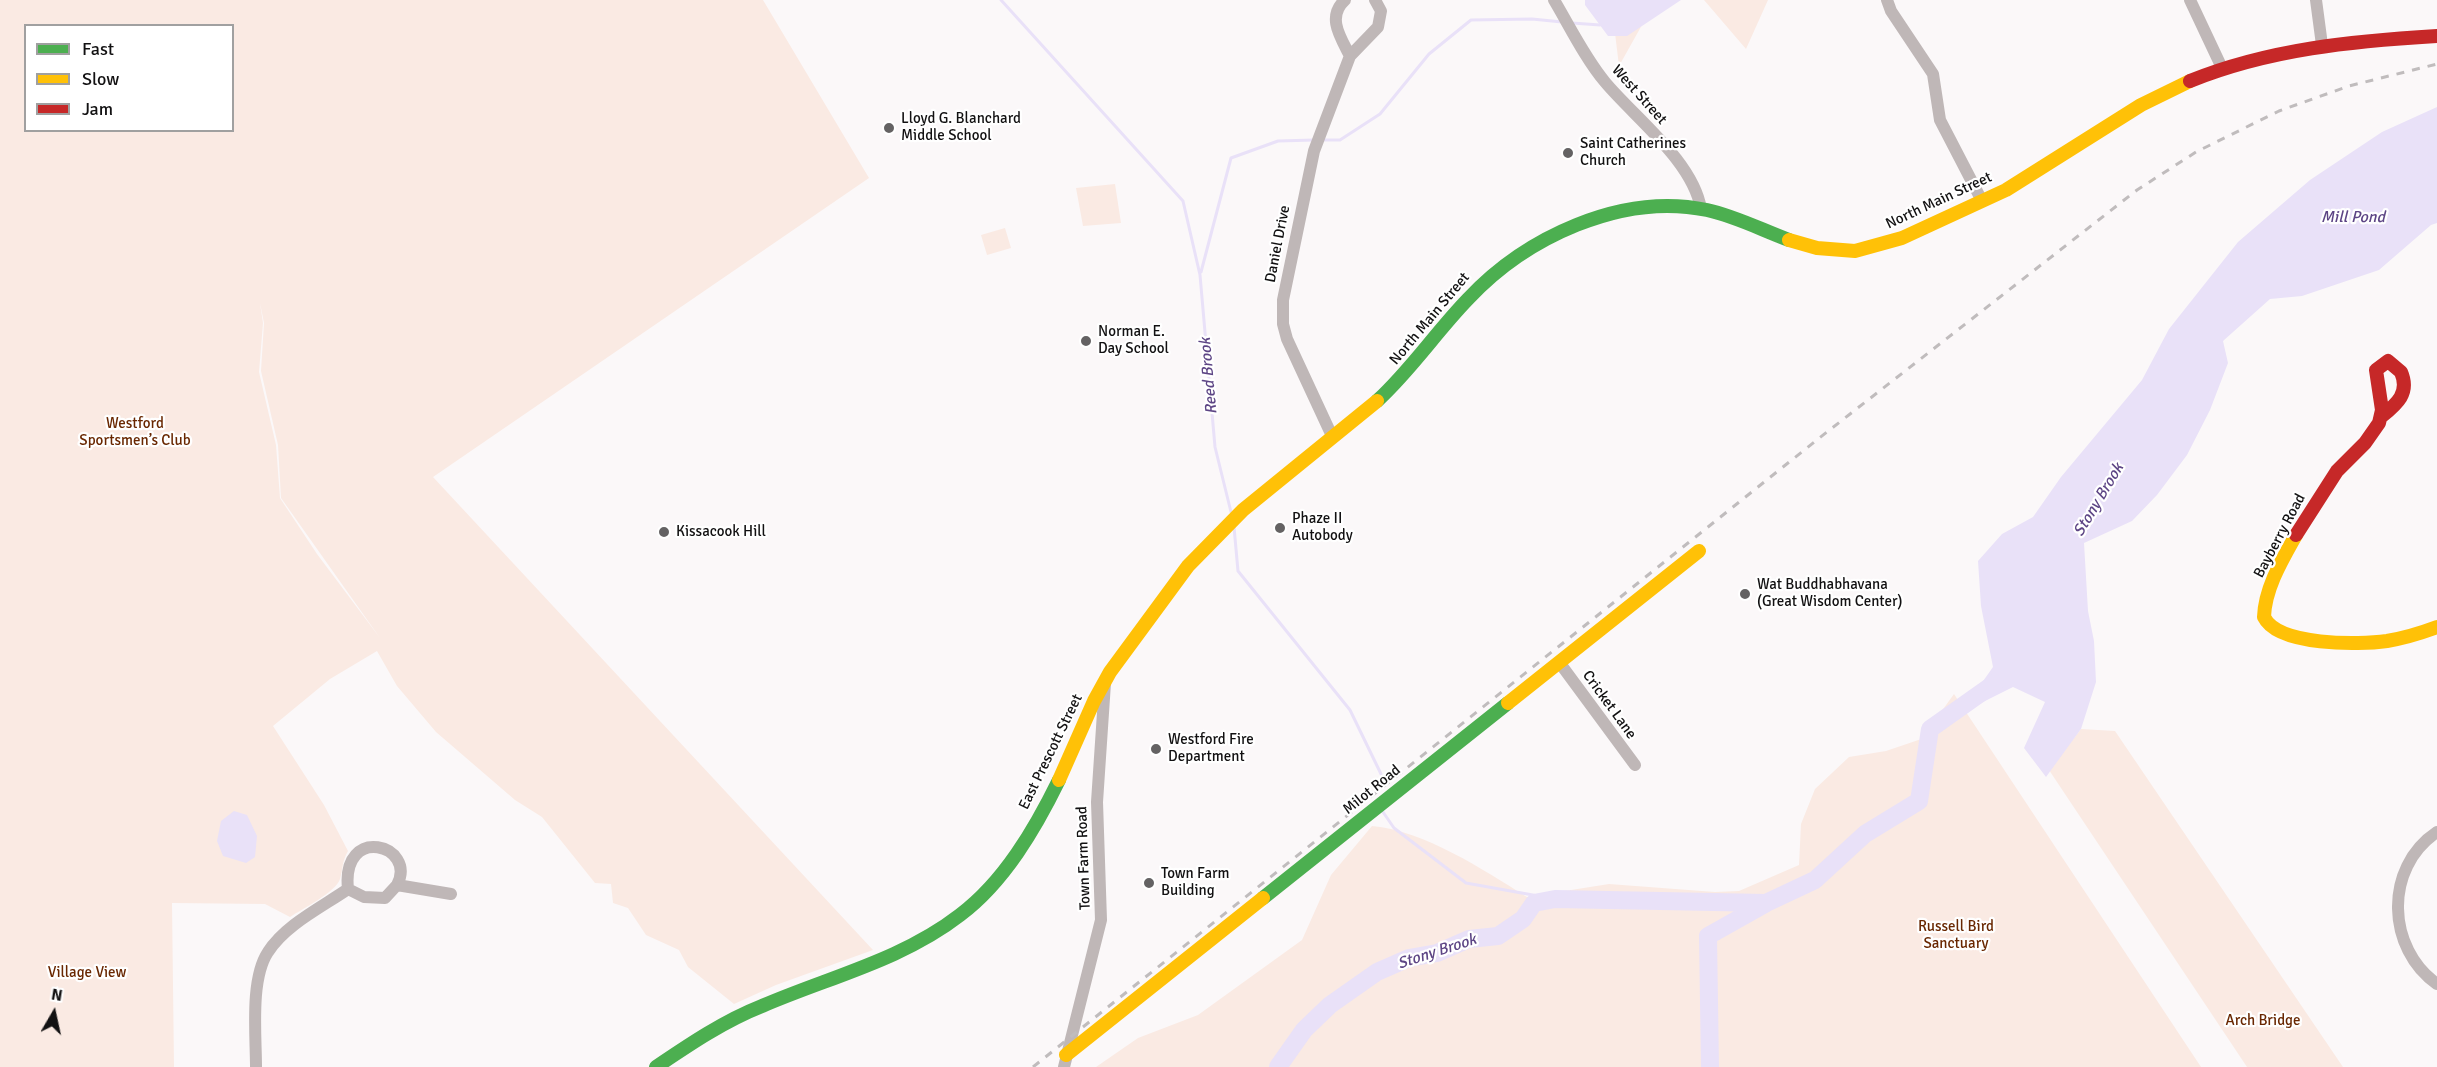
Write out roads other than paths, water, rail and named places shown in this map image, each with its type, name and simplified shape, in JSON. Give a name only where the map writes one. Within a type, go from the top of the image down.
[{"type":"main road","name":"North Main Street","points":[[1332,436],[1402,378],[1480,285],[1519,255],[1555,234],[1594,220],[1658,208],[1701,209],[1827,250],[1852,251],[1882,245],[1929,227],[1982,201],[2030,176],[2142,104],[2222,68],[2322,45],[2437,36]]},
{"type":"main road","name":"Bayberry Road","points":[[2382,416],[2374,431],[2336,473],[2307,515],[2272,582],[2264,618],[2269,625],[2280,632],[2345,642],[2387,643],[2437,627]]},
{"type":"main road","name":"East Prescott Street","points":[[656,1067],[731,1019],[899,953],[940,932],[964,914],[985,893],[1028,836],[1053,793],[1104,680],[1172,584],[1238,514],[1332,436]]},
{"type":"main road","name":"Milot Road","points":[[1065,1061],[1699,551]]},
{"type":"street","points":[[1345,0],[1336,14],[1335,24],[1350,56]]},
{"type":"street","name":"Daniel Drive","points":[[1332,436],[1287,339],[1283,324],[1283,300],[1312,161],[1350,56],[1378,27],[1381,11],[1375,0]]},
{"type":"street","name":"West Street","points":[[1554,0],[1603,81],[1660,142],[1694,184],[1701,209]]},
{"type":"street","points":[[1887,0],[1891,11],[1933,74],[1940,120],[1982,201]]},
{"type":"street","points":[[2190,0],[2222,68]]},
{"type":"street","points":[[2316,0],[2322,45]]},
{"type":"street","name":"Cricket Lane","points":[[1559,662],[1635,765]]},
{"type":"street","name":"Town Farm Road","points":[[1065,1061],[1101,920],[1097,802],[1104,680]]},
{"type":"street","points":[[2437,832],[2419,849],[2410,862],[2399,889],[2396,904],[2400,931],[2406,950],[2415,965],[2437,984]]},
{"type":"street","points":[[370,846],[383,848],[399,861],[402,870],[398,885],[385,898],[364,897],[348,889],[346,876],[351,860],[359,850],[370,846]]},
{"type":"street","points":[[398,885],[451,894]]},
{"type":"street","points":[[256,1067],[258,991],[262,963],[267,952],[283,935],[348,889]]},
{"type":"water","points":[[1585,0],[1681,0],[1627,36],[1608,36],[1585,5]]},
{"type":"water","name":"Mill Pond","points":[[2437,107],[2437,223],[2431,225],[2379,270],[2302,296],[2270,299],[2223,341],[2228,363],[2210,410],[2187,455],[2157,495],[2132,521],[2084,543],[2088,611],[2094,641],[2096,682],[2081,729],[2046,777],[2024,748],[2045,702],[2013,687],[1981,703],[1974,694],[1993,667],[1981,606],[1978,561],[2002,534],[2033,517],[2061,477],[2142,380],[2169,329],[2238,242],[2310,180],[2382,132]]},
{"type":"water","points":[[234,811],[247,815],[257,836],[255,857],[246,863],[223,856],[217,841],[221,821]]},
{"type":"waterway","name":"Reed Brook","points":[[1001,0],[1183,201],[1200,275],[1215,447],[1231,512]]},
{"type":"waterway","points":[[1323,140],[1340,140],[1380,114],[1429,54],[1471,20],[1532,19],[1562,22]]},
{"type":"waterway","points":[[1572,23],[1600,25]]},
{"type":"waterway","points":[[1201,272],[1231,158],[1278,141],[1314,140]]},
{"type":"waterway","name":"Reed Brook","points":[[1234,527],[1238,571],[1350,710],[1381,774]]},
{"type":"waterway","name":"Stony Brook","points":[[1278,1067],[1304,1030],[1330,1005],[1377,972],[1409,958],[1437,953],[1469,939],[1498,936],[1523,919],[1534,903],[1555,899],[1766,903],[1815,880],[1865,834],[1919,801],[1930,729],[1995,683]]},
{"type":"waterway","points":[[1383,812],[1394,828],[1466,883],[1555,899]]},
{"type":"waterway","name":"Stony Brook","points":[[1710,1067],[1708,936],[1765,904]]},
{"type":"railway","points":[[1033,1067],[1818,439],[2137,190],[2196,152],[2279,111],[2349,86],[2437,64]]},
{"type":"place","name":"Lloyd G. Blanchard Middle School","points":[[889,128]]},
{"type":"place","name":"Saint Catherines Church","points":[[1568,153]]},
{"type":"place","name":"Norman E. Day School","points":[[1086,341]]},
{"type":"place","name":"Phaze II Autobody","points":[[1280,528]]},
{"type":"place","name":"Kissacook Hill","points":[[664,532]]},
{"type":"place","name":"Wat Buddhabhavana (Great Wisdom Center)","points":[[1745,594]]},
{"type":"place","name":"Westford Fire Department","points":[[1156,749]]},
{"type":"place","name":"Town Farm Building","points":[[1149,883]]},
{"type":"park label","name":"Westford Sportsmen’s Club","points":[[135,432]]},
{"type":"park label","name":"Russell Bird Sanctuary","points":[[1956,936]]},
{"type":"park label","name":"Village View","points":[[87,973]]},
{"type":"park label","name":"Arch Bridge","points":[[2263,1021]]}]
